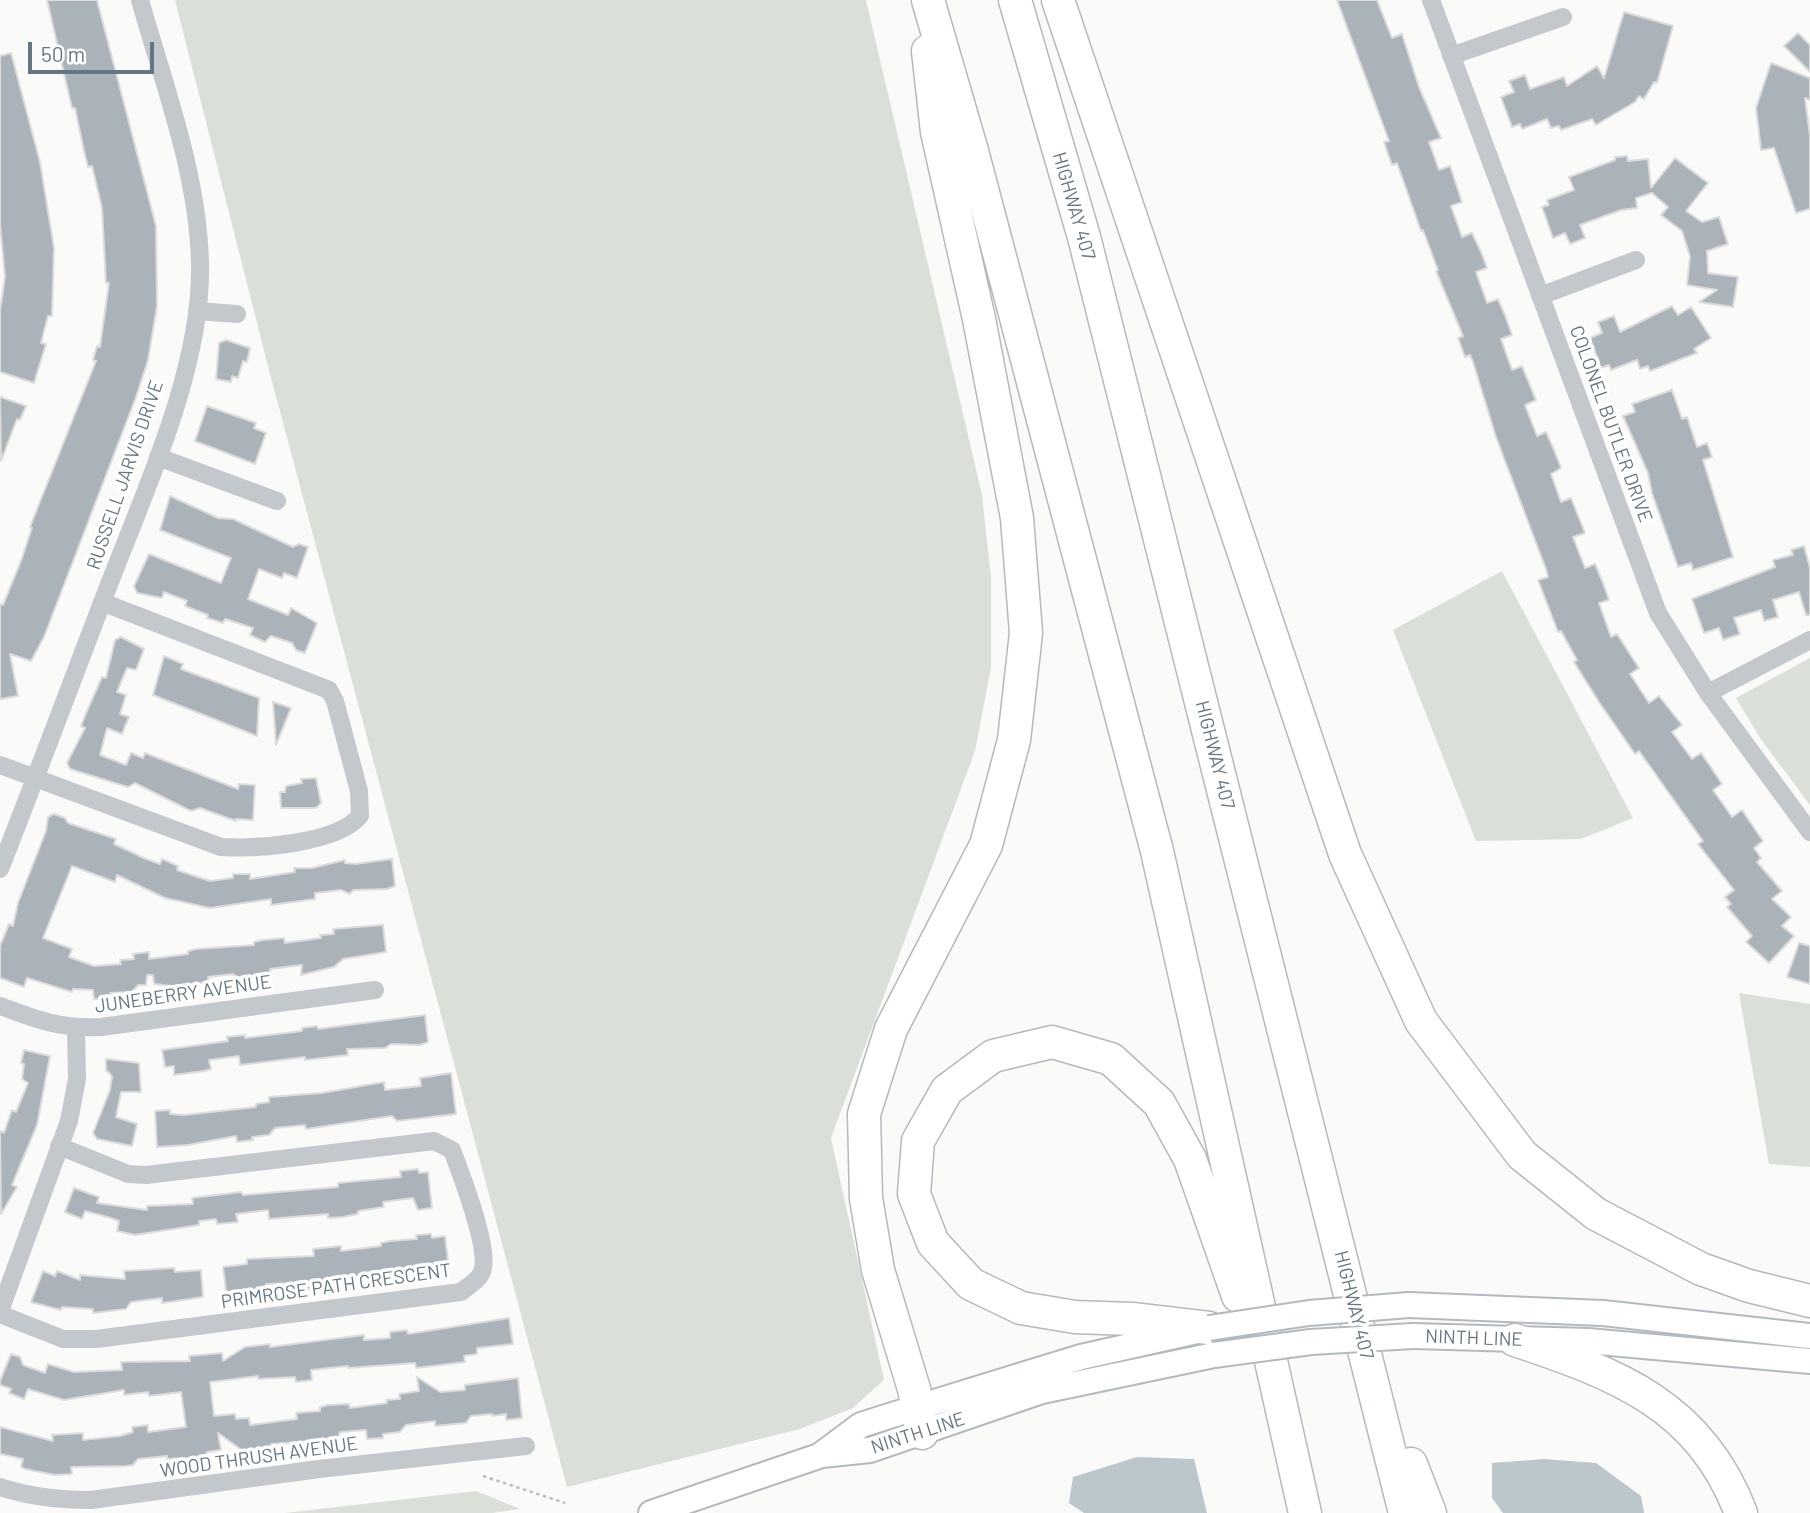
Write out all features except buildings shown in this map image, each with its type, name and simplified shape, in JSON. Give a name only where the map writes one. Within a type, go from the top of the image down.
[{"type":"highway","points":[[920,1420],[878,1270],[866,1198],[864,1114],[891,1030],[986,845],[1013,740],[1026,633],[1017,518],[979,318],[937,132],[922,0]]},
{"type":"highway","points":[[928,0],[976,164],[1157,851],[1305,1513]]},
{"type":"highway","name":"HIGHWAY 407","points":[[1015,0],[1084,237],[1405,1513]]},
{"type":"highway","points":[[1058,0],[1345,854],[1421,1021],[1522,1155],[1596,1214],[1701,1269],[1749,1286],[1810,1301]]},
{"type":"highway","points":[[1211,1342],[1132,1319],[1075,1318],[1020,1308],[971,1284],[933,1243],[914,1194],[918,1141],[947,1090],[993,1056],[1052,1042],[1111,1059],[1159,1103],[1190,1159],[1276,1403],[1297,1479]]},
{"type":"highway","points":[[1347,1278],[1396,1402],[1415,1478],[1430,1513]]},
{"type":"highway","points":[[1515,1340],[1593,1366],[1634,1386],[1663,1406],[1710,1452],[1741,1513]]},
{"type":"main road","name":"NINTH LINE","points":[[651,1513],[822,1455],[861,1425],[920,1420],[1042,1391],[1309,1312],[1409,1305],[1602,1313],[1810,1336]]},
{"type":"main road","name":"NINTH LINE","points":[[1211,1342],[1311,1342],[1413,1336],[1588,1341],[1810,1361]]},
{"type":"street","name":"RUSSELL JARVIS DRIVE","points":[[0,869],[158,457],[186,365],[197,311],[200,263],[187,168],[140,0]]},
{"type":"street","name":"COLONEL BUTLER DRIVE","points":[[1431,0],[1658,614],[1708,693],[1810,832]]},
{"type":"street","points":[[1451,56],[1563,16]]},
{"type":"street","points":[[1540,296],[1636,260]]},
{"type":"street","points":[[197,311],[237,314]]},
{"type":"street","points":[[158,457],[277,501]]},
{"type":"street","points":[[0,765],[221,847],[238,848],[315,838],[351,826],[360,816],[359,791],[335,701],[328,690],[102,602]]},
{"type":"street","points":[[1708,693],[1810,640]]},
{"type":"street","name":"JUNEBERRY AVENUE","points":[[0,1006],[43,1023],[76,1028],[101,1027],[375,990]]},
{"type":"street","points":[[0,1312],[69,1121],[77,1079],[76,1028]]},
{"type":"street","name":"PRIMROSE PATH CRESCENT","points":[[0,1312],[63,1339],[96,1339],[461,1292],[477,1281],[483,1268],[474,1217],[456,1160],[452,1150],[434,1141],[146,1175],[128,1174],[60,1146]]},
{"type":"street","name":"WOOD THRUSH AVENUE","points":[[0,1487],[37,1497],[91,1500],[319,1469],[526,1446]]},
{"type":"path","points":[[483,1476],[565,1503]]},
{"type":"shaded area","points":[[175,0],[866,0],[982,495],[991,577],[991,667],[975,751],[831,1138],[884,1380],[853,1408],[800,1429],[567,1487],[269,370]]},
{"type":"shaded area","points":[[1502,571],[1633,818],[1581,839],[1476,841],[1393,630]]},
{"type":"shaded area","points":[[1810,658],[1810,805],[1760,738],[1736,698]]},
{"type":"shaded area","points":[[1739,993],[1810,1004],[1810,1167],[1769,1164]]},
{"type":"shaded area","points":[[1137,1457],[1194,1459],[1207,1513],[1084,1513],[1069,1503],[1073,1477]]},
{"type":"shaded area","points":[[1544,1459],[1596,1463],[1641,1496],[1644,1513],[1503,1513],[1492,1498],[1492,1463]]},
{"type":"shaded area","points":[[476,1491],[520,1509],[492,1513],[285,1513]]}]
